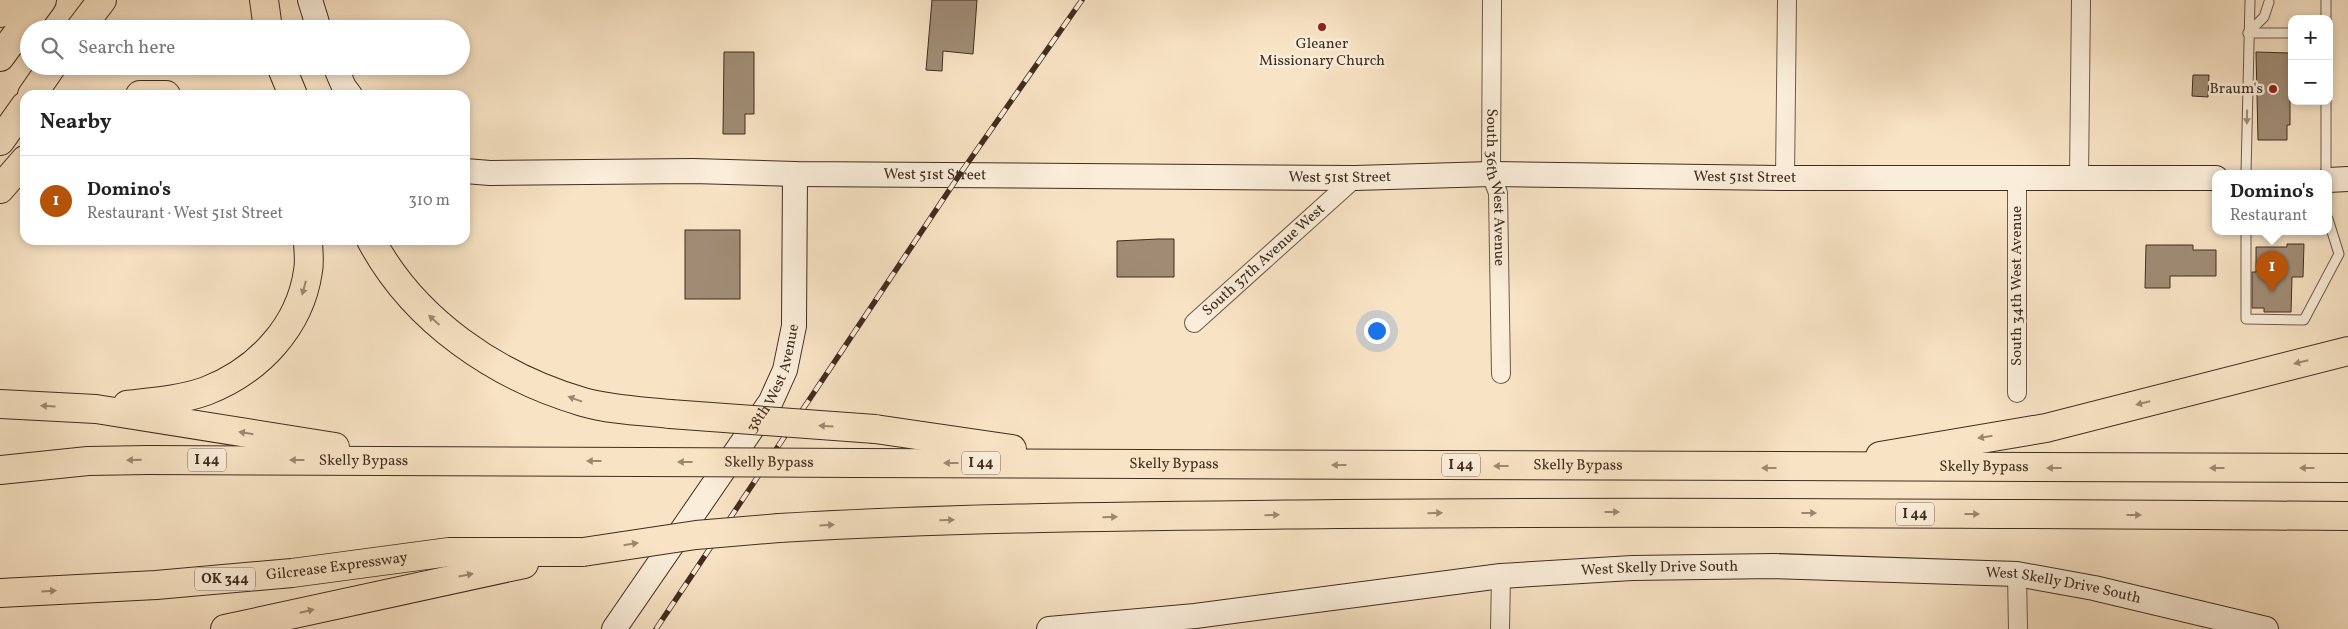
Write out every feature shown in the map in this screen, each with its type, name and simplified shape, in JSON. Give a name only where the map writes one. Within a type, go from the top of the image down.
[{"type":"highway","points":[[0,14],[13,0]]},
{"type":"highway","points":[[27,20],[42,0]]},
{"type":"highway","points":[[87,20],[102,0]]},
{"type":"highway","points":[[264,0],[267,20]]},
{"type":"highway","points":[[0,57],[20,30]]},
{"type":"highway","points":[[35,90],[46,75]]},
{"type":"highway","points":[[285,75],[291,90]]},
{"type":"highway","points":[[0,141],[20,113]]},
{"type":"highway","points":[[0,188],[20,166]]},
{"type":"highway","points":[[96,409],[174,399],[206,391],[239,374],[268,352],[286,329],[300,303],[308,270],[308,245]]},
{"type":"highway","points":[[374,245],[385,266],[433,320],[489,362],[532,384],[584,402],[670,414],[875,429],[1105,463]]},
{"type":"highway","points":[[1817,468],[1949,442],[2046,428],[2348,351]]},
{"type":"highway","points":[[0,404],[96,409],[415,460]]},
{"type":"highway","name":"Skelly Bypass","points":[[0,470],[88,461],[415,460],[1817,468],[2348,468]]},
{"type":"highway","name":"I 44","points":[[225,629],[436,581],[583,552],[696,535],[779,528],[908,521],[1553,512],[2348,516]]},
{"type":"highway","name":"Gilcrease Expressway","points":[[0,594],[156,585],[292,573],[449,552],[583,552]]},
{"type":"street","points":[[310,0],[316,20]]},
{"type":"street","name":"South 36th West Avenue","points":[[1492,0],[1491,174],[1498,193],[1501,374]]},
{"type":"street","points":[[1785,178],[1787,0]]},
{"type":"street","points":[[2079,177],[2081,0]]},
{"type":"street","points":[[339,75],[346,90]]},
{"type":"street","name":"West 51st Street","points":[[470,171],[490,173],[693,172],[1356,178],[1491,174],[1785,178],[2212,178]]},
{"type":"street","name":"38th West Avenue","points":[[614,629],[771,401],[785,370],[794,326],[795,174]]},
{"type":"street","name":"South 37th Avenue West","points":[[1194,323],[1356,178]]},
{"type":"street","name":"South 34th West Avenue","points":[[2016,178],[2016,393]]},
{"type":"street","points":[[2332,180],[2348,179]]},
{"type":"street","name":"West Skelly Drive South","points":[[1049,629],[1195,622],[1501,576],[1632,568],[1774,566],[2017,574],[2094,588],[2266,629]]},
{"type":"street","points":[[2017,574],[2018,629]]},
{"type":"street","points":[[1500,629],[1501,576]]},
{"type":"lane","points":[[2326,0],[2326,15]]},
{"type":"lane","points":[[2246,170],[2250,2]]},
{"type":"lane","points":[[2248,33],[2264,17],[2269,2]]},
{"type":"lane","points":[[2248,33],[2288,33]]},
{"type":"lane","points":[[2326,105],[2326,170]]},
{"type":"lane","points":[[2246,235],[2246,319],[2304,320],[2339,254],[2332,232]]},
{"type":"building","points":[[932,0],[977,0],[973,54],[943,51],[942,71],[926,70]]},
{"type":"building","points":[[724,52],[754,52],[754,114],[745,114],[745,134],[723,134]]},
{"type":"building","name":"Braum's","points":[[2256,52],[2288,53],[2290,125],[2287,125],[2287,140],[2258,140]]},
{"type":"building","points":[[2193,75],[2209,75],[2208,97],[2192,96]]},
{"type":"building","points":[[685,230],[740,230],[740,299],[685,299]]},
{"type":"building","points":[[1174,239],[1174,277],[1117,277],[1117,241]]},
{"type":"building","points":[[2287,244],[2304,244],[2303,277],[2292,277],[2291,312],[2264,312],[2264,308],[2252,308],[2252,272],[2256,272],[2256,247],[2287,247]]},
{"type":"building","points":[[2146,245],[2193,245],[2193,250],[2216,250],[2216,276],[2170,276],[2170,288],[2145,288]]},
{"type":"railway","points":[[656,629],[960,174],[1082,0]]},
{"type":"place","name":"Gleaner Missionary Church","points":[[1322,27]]},
{"type":"place","name":"Braum's","points":[[2273,89]]},
{"type":"place","name":"Domino's","points":[[2272,292]]}]
